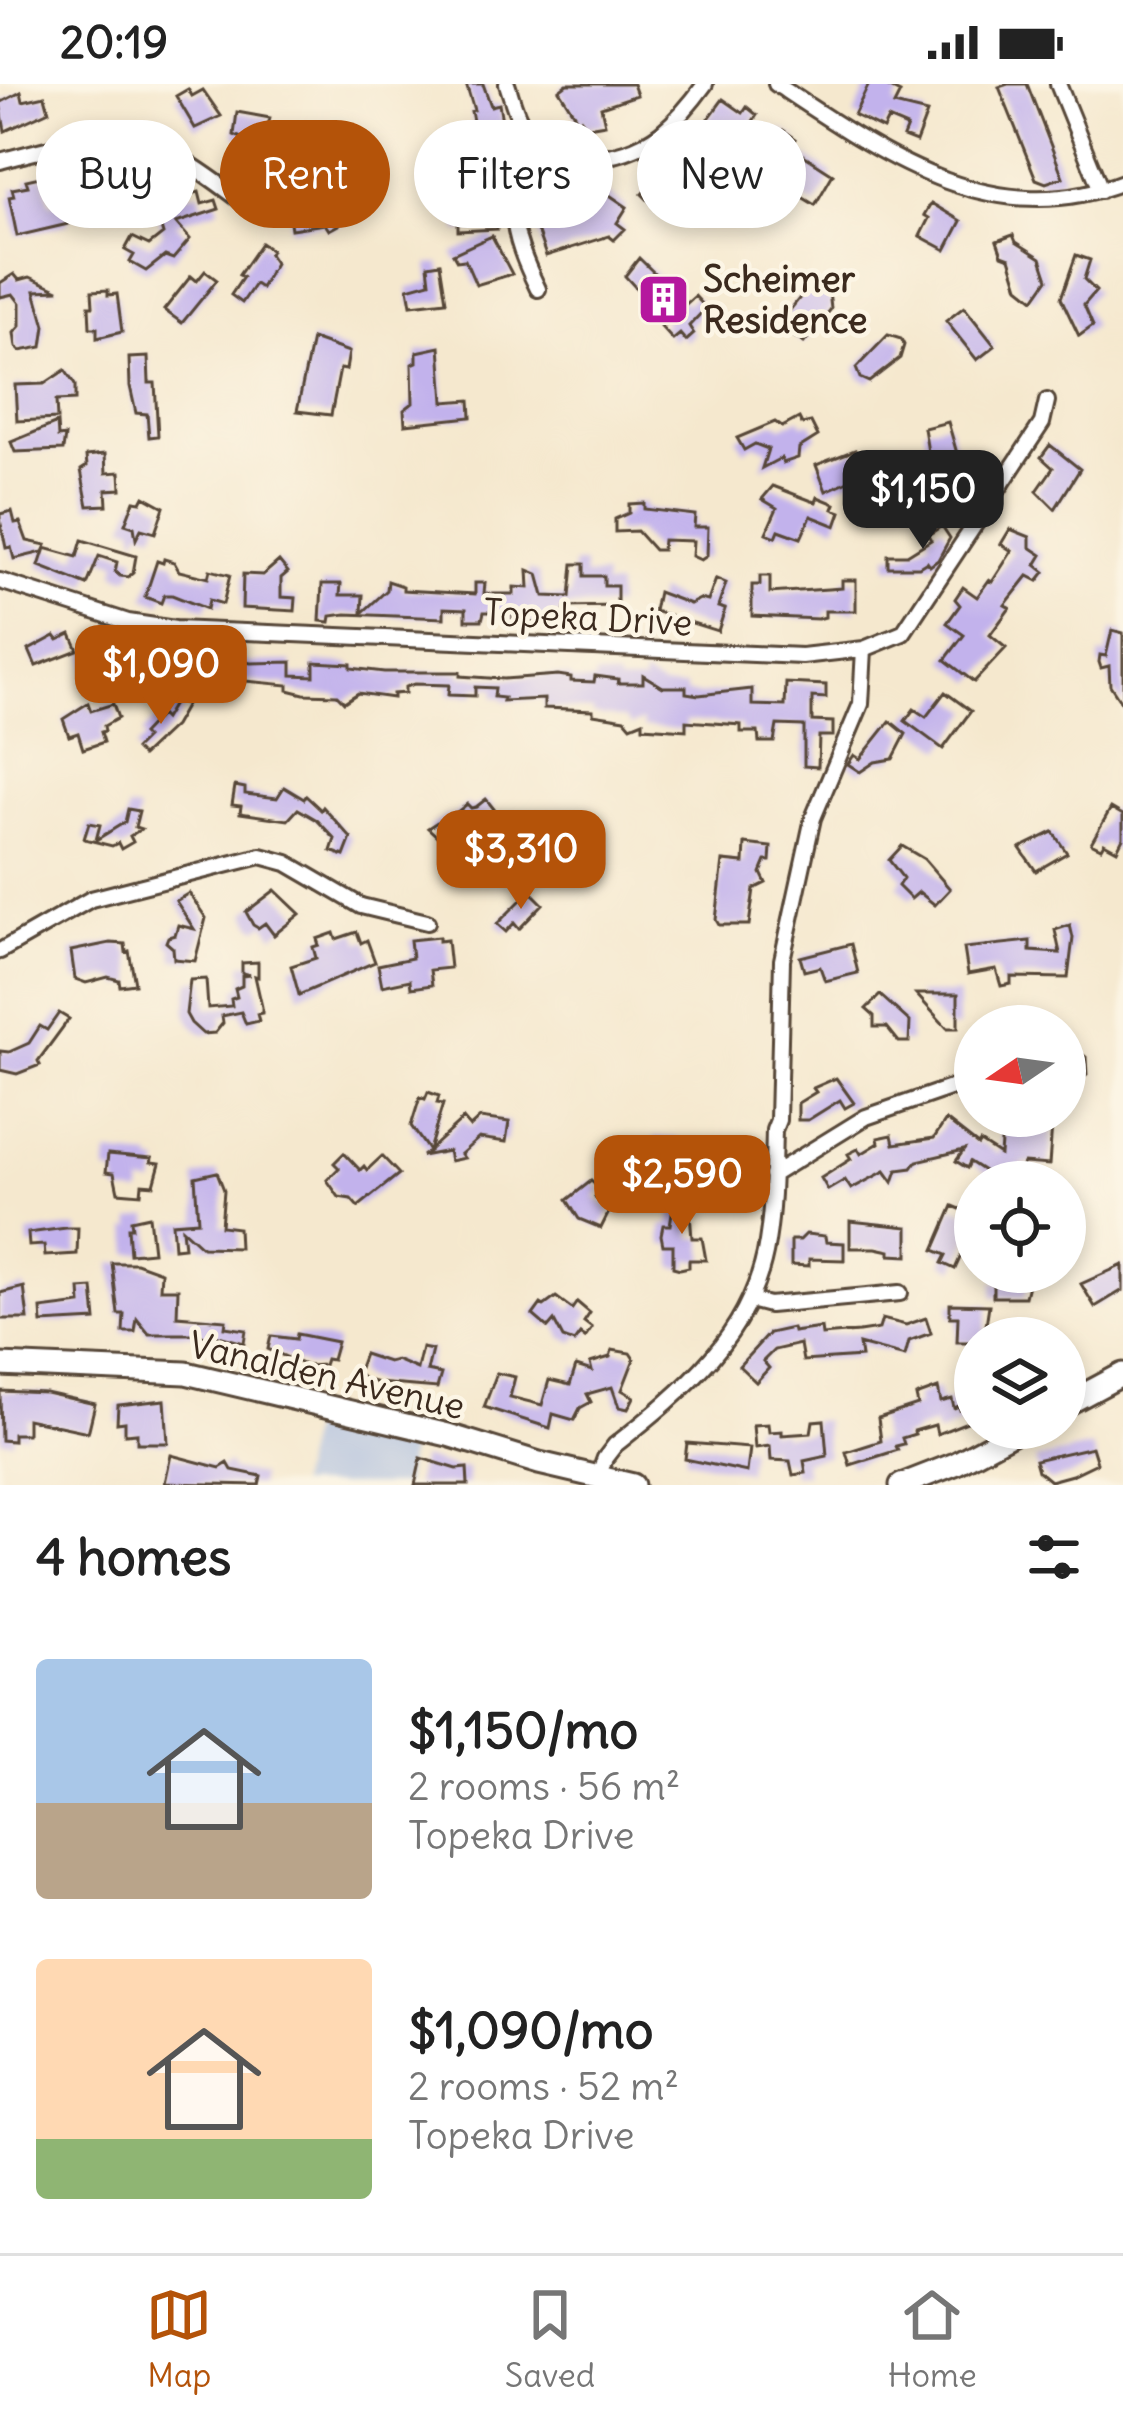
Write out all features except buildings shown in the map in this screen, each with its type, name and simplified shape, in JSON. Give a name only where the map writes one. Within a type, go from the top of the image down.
[{"type":"main road","name":"Vanalden Avenue","points":[[0,1365],[187,1373],[633,1485]]},
{"type":"main road","points":[[1086,1394],[1123,1374]]},
{"type":"main road","points":[[901,1485],[983,1449]]},
{"type":"street","points":[[507,84],[521,120]]},
{"type":"street","points":[[613,154],[658,135],[706,84]]},
{"type":"street","points":[[776,84],[878,152],[954,184],[1062,200],[1123,182]]},
{"type":"street","points":[[1058,84],[1101,190]]},
{"type":"street","points":[[0,161],[75,142],[128,137],[170,151],[220,186]]},
{"type":"street","points":[[517,228],[538,289]]},
{"type":"street","name":"Topeka Drive","points":[[0,581],[128,622],[175,629],[802,656],[864,649],[903,633],[1042,423],[1047,401]]},
{"type":"street","points":[[598,1478],[604,1458],[615,1445],[704,1371],[750,1300],[767,1246],[778,1120],[782,960],[813,818],[861,704],[864,649]]},
{"type":"street","points":[[0,951],[92,899],[260,856],[287,863],[361,906],[427,922]]},
{"type":"street","points":[[772,1175],[866,1117],[950,1088]]},
{"type":"street","points":[[750,1300],[770,1305],[900,1293]]},
{"type":"shaded area","points":[[313,1415],[410,1438],[405,1485],[297,1485]]},
{"type":"place","name":"Scheimer Residence","points":[[664,300]]}]
